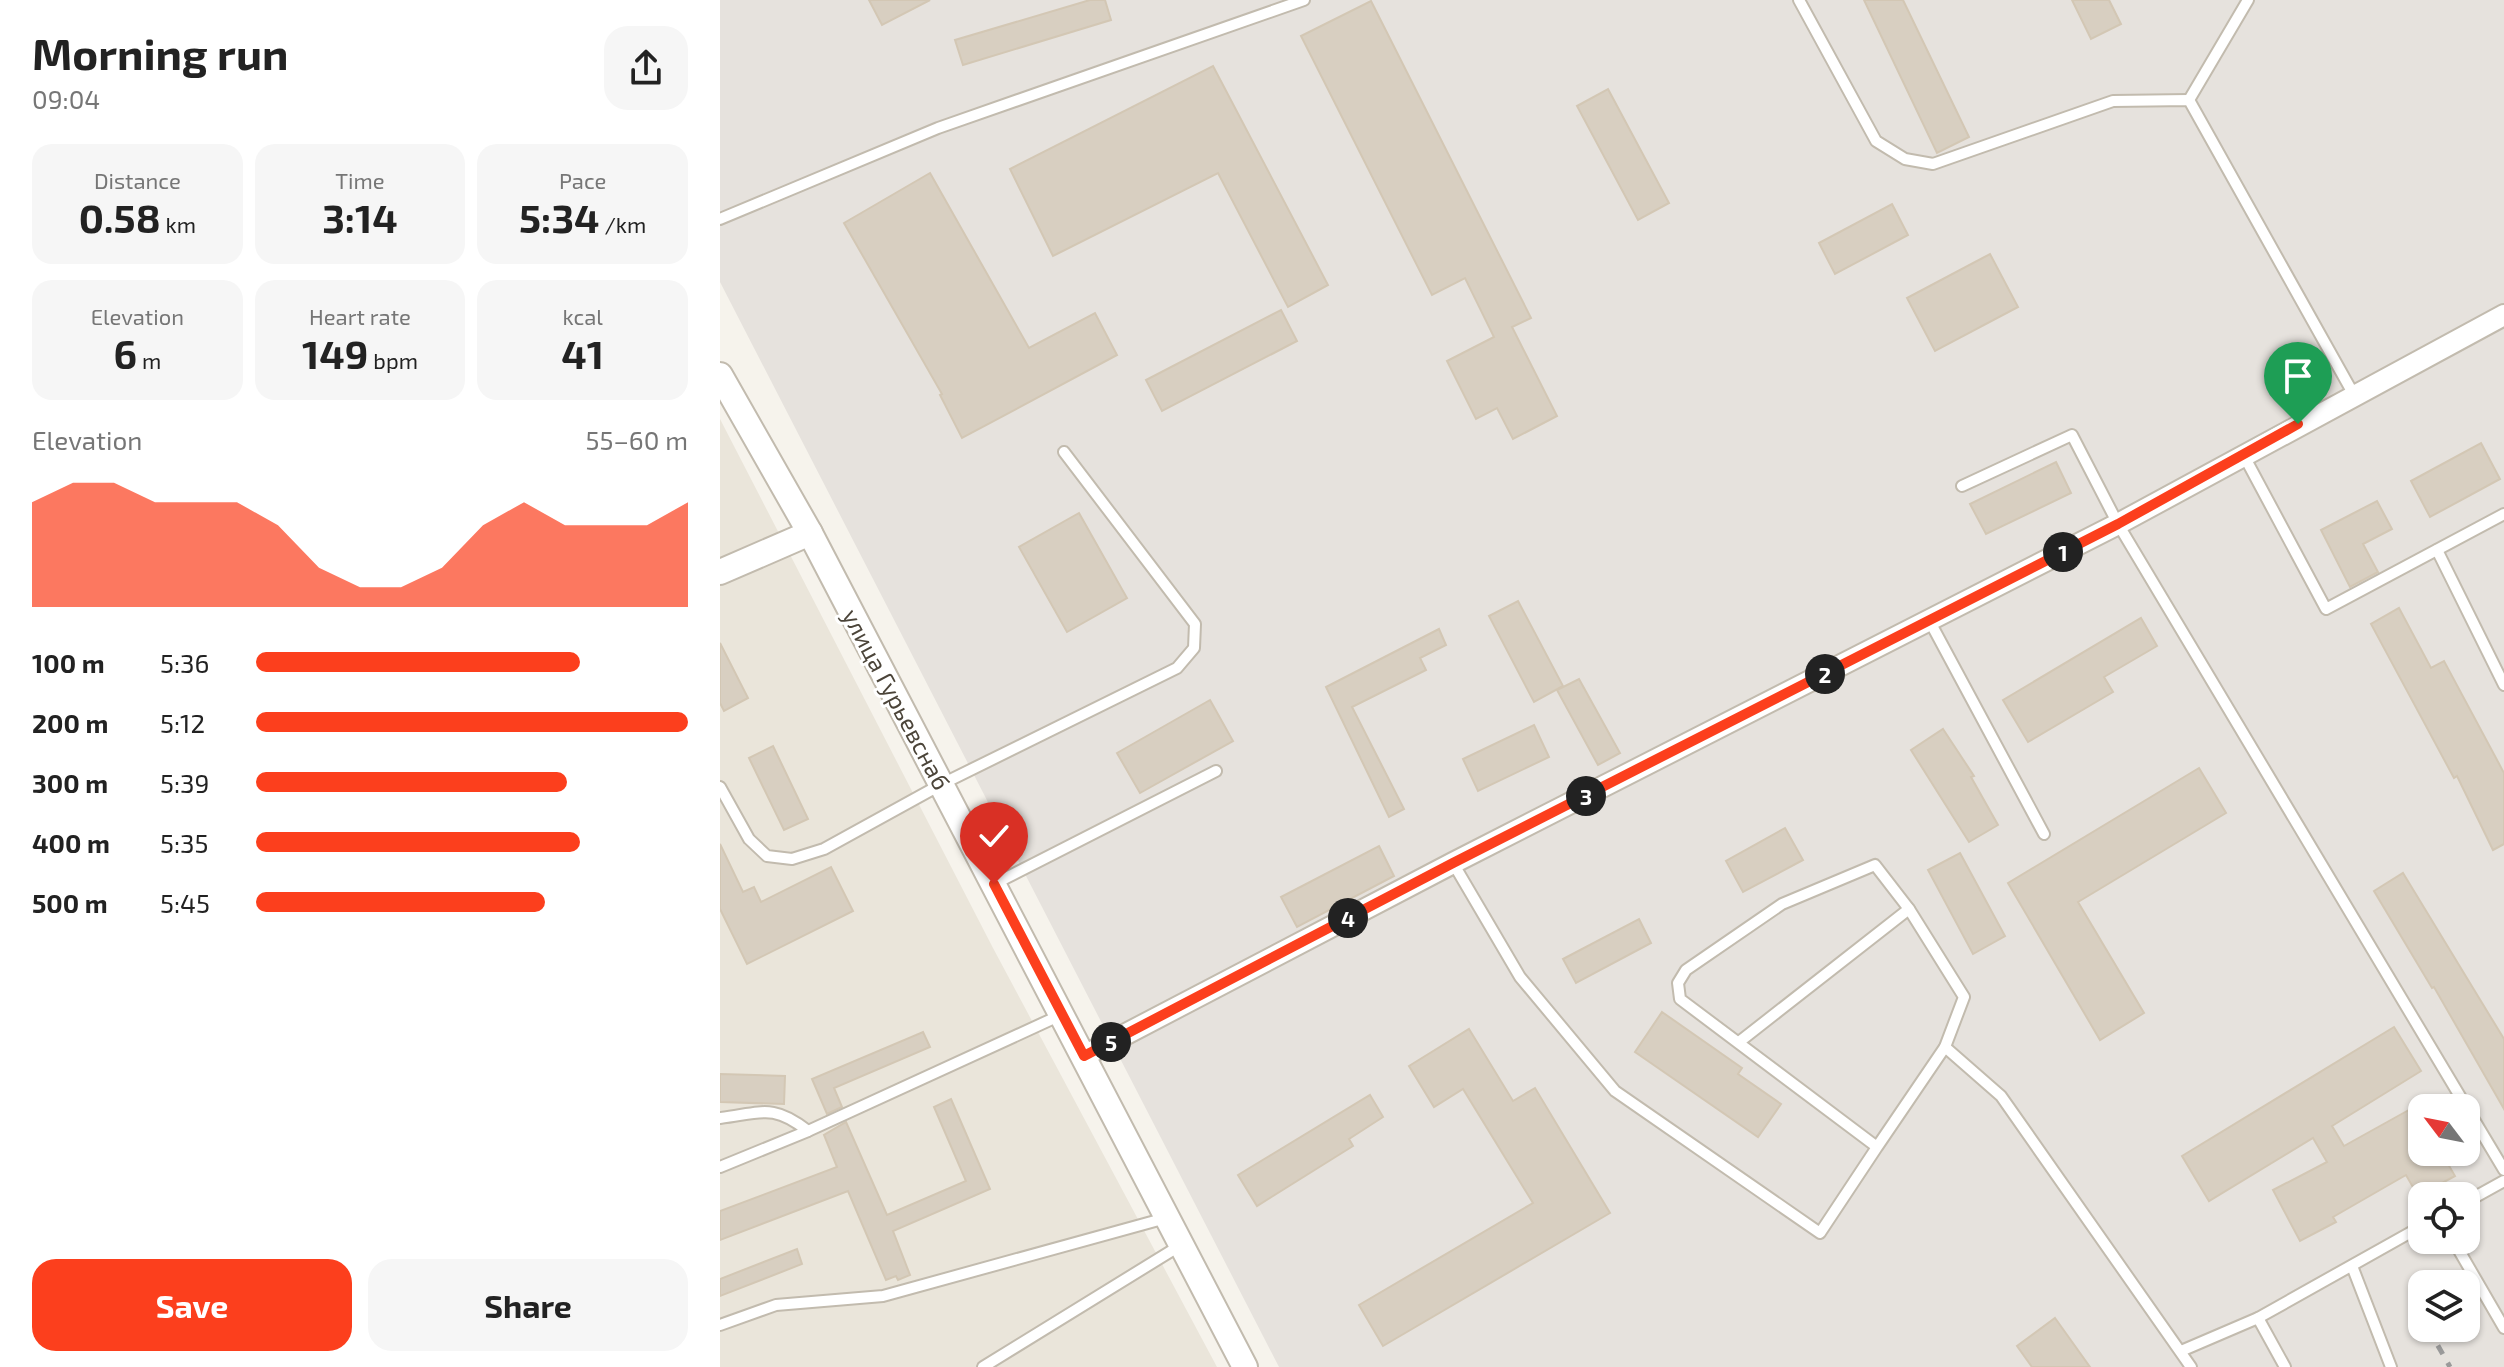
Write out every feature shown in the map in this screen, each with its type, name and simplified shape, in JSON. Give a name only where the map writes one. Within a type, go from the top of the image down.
[{"type":"street","points":[[1084,1056],[1453,863],[2118,524],[2504,315]]},
{"type":"street","name":"улица Гурьевснаб","points":[[720,375],[810,533],[1245,1367]]},
{"type":"street","points":[[720,572],[810,533]]},
{"type":"lane","points":[[720,219],[938,128],[1304,0]]},
{"type":"lane","points":[[1799,0],[1876,141],[1905,159],[1933,164],[2113,101],[2189,100]]},
{"type":"lane","points":[[2189,100],[2248,0]]},
{"type":"lane","points":[[2189,100],[2354,395]]},
{"type":"lane","points":[[1962,486],[2072,435],[2118,524],[2504,1170]]},
{"type":"lane","points":[[720,787],[749,839],[767,856],[792,859],[824,849],[942,784],[1177,668],[1194,648],[1195,624],[1064,452]]},
{"type":"lane","points":[[2243,454],[2326,609],[2504,514]]},
{"type":"lane","points":[[2437,550],[2504,685]]},
{"type":"lane","points":[[1929,620],[2044,834]]},
{"type":"lane","points":[[994,884],[1216,771]]},
{"type":"lane","points":[[1453,863],[1520,977],[1615,1091],[1820,1233],[1945,1047],[1964,997],[1909,909],[1875,865],[1782,904],[1686,970],[1678,983],[1680,999],[1877,1147]]},
{"type":"lane","points":[[1739,1042],[1909,909]]},
{"type":"lane","points":[[720,1167],[808,1131],[1061,1015]]},
{"type":"lane","points":[[1945,1047],[2001,1096],[2191,1367]]},
{"type":"lane","points":[[720,1118],[777,1111],[808,1131]]},
{"type":"lane","points":[[2480,1194],[2504,1181]]},
{"type":"lane","points":[[720,1325],[776,1305],[883,1296],[1166,1218]]},
{"type":"lane","points":[[2181,1351],[2258,1318],[2408,1234]]},
{"type":"lane","points":[[983,1367],[1181,1245]]},
{"type":"lane","points":[[2461,1254],[2504,1328]]},
{"type":"lane","points":[[2352,1266],[2391,1367]]},
{"type":"lane","points":[[2258,1318],[2285,1367]]},
{"type":"shaded area","points":[[720,0],[2504,0],[2504,1367],[1279,1367],[720,282]]},
{"type":"shaded area","points":[[720,419],[993,948],[1217,1367],[720,1367]]},
{"type":"building","points":[[869,0],[930,0],[882,25]]},
{"type":"building","points":[[1090,0],[1105,0],[1111,20],[963,65],[955,40]]},
{"type":"building","points":[[1864,0],[1903,0],[1969,137],[1937,153]]},
{"type":"building","points":[[2072,0],[2109,0],[2121,24],[2091,39]]},
{"type":"building","points":[[1371,1],[1531,318],[1512,327],[1557,416],[1513,439],[1497,408],[1476,419],[1447,361],[1494,337],[1465,278],[1432,295],[1301,36]]},
{"type":"building","points":[[1213,66],[1328,285],[1288,307],[1218,173],[1053,256],[1010,169]]},
{"type":"building","points":[[1608,89],[1669,203],[1638,220],[1577,106]]},
{"type":"building","points":[[930,173],[1029,348],[1095,313],[1117,355],[962,438],[942,394],[844,223]]},
{"type":"building","points":[[1892,204],[1908,235],[1835,274],[1819,243]]},
{"type":"building","points":[[1990,254],[2018,307],[1935,351],[1907,298]]},
{"type":"building","points":[[1281,310],[1297,341],[1162,411],[1146,380]]},
{"type":"building","points":[[2481,443],[2500,479],[2430,517],[2411,481]]},
{"type":"building","points":[[2056,462],[2071,493],[1986,534],[1970,504]]},
{"type":"building","points":[[2377,501],[2392,529],[2363,544],[2378,572],[2350,587],[2321,530]]},
{"type":"building","points":[[1079,513],[1127,598],[1067,632],[1019,547]]},
{"type":"building","points":[[1518,601],[1563,686],[1534,702],[1489,616]]},
{"type":"building","points":[[2399,608],[2431,668],[2444,661],[2504,773],[2504,844],[2493,850],[2457,776],[2454,778],[2371,624]]},
{"type":"building","points":[[2141,618],[2157,646],[2104,677],[2113,692],[2028,742],[2003,700]]},
{"type":"building","points":[[1439,629],[1446,645],[1420,658],[1426,670],[1352,707],[1404,809],[1389,817],[1326,687]]},
{"type":"building","points":[[720,643],[748,698],[724,711],[720,703]]},
{"type":"building","points":[[1579,679],[1620,753],[1598,765],[1557,690]]},
{"type":"building","points":[[1210,700],[1233,741],[1140,793],[1117,753]]},
{"type":"building","points":[[1534,725],[1549,757],[1478,791],[1463,759]]},
{"type":"building","points":[[1943,729],[1974,776],[1971,777],[1998,825],[1969,842],[1911,750]]},
{"type":"building","points":[[773,746],[808,819],[784,830],[749,758]]},
{"type":"building","points":[[2199,768],[2226,813],[2078,902],[2144,1013],[2100,1040],[2008,883]]},
{"type":"building","points":[[1785,828],[1803,860],[1743,892],[1726,861]]},
{"type":"building","points":[[720,844],[743,892],[754,887],[761,902],[831,867],[853,911],[747,964],[720,909]]},
{"type":"building","points":[[1379,846],[1394,876],[1297,927],[1281,897]]},
{"type":"building","points":[[1960,853],[2005,936],[1973,954],[1928,870]]},
{"type":"building","points":[[2403,873],[2504,1039],[2504,1109],[2374,891]]},
{"type":"building","points":[[1639,919],[1651,943],[1576,983],[1563,959]]},
{"type":"building","points":[[1662,1012],[1742,1068],[1738,1074],[1781,1104],[1758,1137],[1635,1052]]},
{"type":"building","points":[[2394,1027],[2421,1071],[2332,1126],[2344,1146],[2408,1110],[2408,1166],[2449,1166],[2455,1176],[2444,1182],[2410,1182],[2406,1175],[2333,1217],[2336,1222],[2300,1241],[2273,1190],[2327,1162],[2313,1138],[2209,1201],[2182,1156]]},
{"type":"building","points":[[1469,1029],[1513,1101],[1535,1088],[1610,1213],[1383,1346],[1359,1305],[1533,1203],[1463,1089],[1434,1107],[1409,1066]]},
{"type":"building","points":[[923,1032],[930,1047],[834,1088],[842,1107],[827,1114],[812,1079]]},
{"type":"building","points":[[720,1074],[785,1076],[784,1104],[720,1102]]},
{"type":"building","points":[[1370,1095],[1383,1117],[1349,1139],[1353,1146],[1257,1206],[1238,1175]]},
{"type":"building","points":[[951,1099],[990,1189],[893,1231],[910,1275],[898,1280],[896,1276],[886,1280],[848,1191],[720,1240],[720,1211],[837,1167],[824,1135],[846,1122],[887,1215],[966,1181],[934,1107]]},
{"type":"building","points":[[797,1249],[802,1264],[720,1296],[720,1279]]},
{"type":"building","points":[[2055,1318],[2090,1367],[2032,1367],[2017,1346]]},
{"type":"railway","points":[[2436,1342],[2450,1367]]},
{"type":"route","points":[[994,884],[1084,1056],[1453,863],[2118,524],[2298,424]]}]
